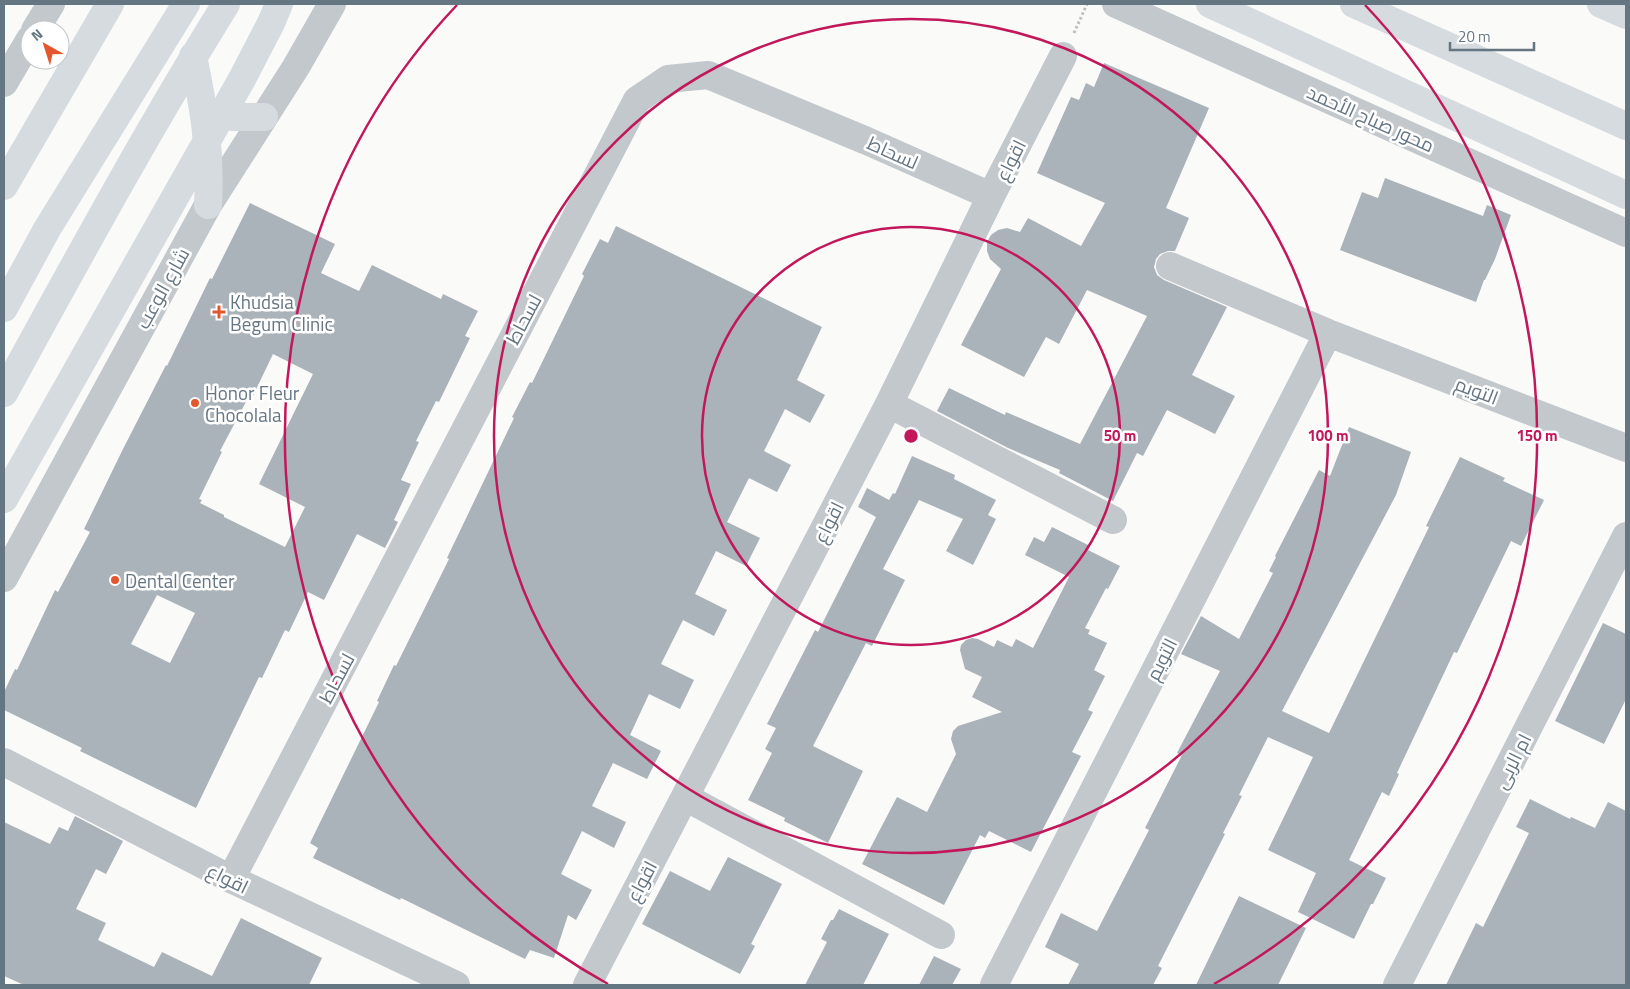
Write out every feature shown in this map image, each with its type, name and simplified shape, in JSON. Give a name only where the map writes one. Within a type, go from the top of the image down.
[{"type":"main road","points":[[4,186],[110,4]]},
{"type":"main road","points":[[4,308],[47,229],[186,4]]},
{"type":"main road","points":[[4,393],[194,56],[226,4]]},
{"type":"main road","points":[[4,499],[242,79],[279,4]]},
{"type":"main road","points":[[1210,4],[1626,195]]},
{"type":"main road","points":[[1354,4],[1626,126]]},
{"type":"main road","points":[[1601,4],[1626,15]]},
{"type":"main road","points":[[194,56],[204,110],[210,173],[208,205]]},
{"type":"main road","points":[[204,110],[232,117],[264,117]]},
{"type":"street","points":[[41,20],[51,4]]},
{"type":"street","name":"شارع الوعب","points":[[4,578],[208,205],[296,67],[332,4]]},
{"type":"street","name":"محور صباح الأحمد","points":[[1116,4],[1626,233]]},
{"type":"street","points":[[4,84],[18,47]]},
{"type":"street","name":"اقواع","points":[[587,985],[889,404],[991,196],[1063,56]]},
{"type":"street","name":"لسحاط","points":[[231,879],[637,100],[668,79],[708,75],[867,141],[991,196]]},
{"type":"street","name":"التويم","points":[[1170,266],[1328,333],[1626,448]]},
{"type":"street","name":"التويم","points":[[994,985],[1328,333]]},
{"type":"street","points":[[889,404],[1113,520]]},
{"type":"street","name":"ام الربى","points":[[1397,985],[1626,536]]},
{"type":"street","name":"اقواع","points":[[4,762],[231,879],[456,985]]},
{"type":"street","points":[[685,798],[941,935]]},
{"type":"building","points":[[1104,63],[1209,108],[1166,208],[1189,218],[1175,251],[1160,254],[1156,259],[1154,267],[1157,275],[1164,280],[1227,307],[1192,375],[1235,396],[1215,434],[1167,410],[1143,456],[1137,453],[1113,501],[1059,473],[1060,470],[1008,448],[937,411],[949,388],[1005,415],[1006,412],[1080,444],[1147,316],[1087,290],[1059,344],[1046,337],[1024,377],[961,345],[1001,269],[990,259],[987,251],[987,242],[991,235],[998,230],[1007,228],[1020,232],[1028,218],[1081,246],[1105,203],[1037,173],[1071,97],[1079,100],[1086,83],[1094,87]]},
{"type":"building","points":[[1385,178],[1483,216],[1487,205],[1511,215],[1495,259],[1484,280],[1476,302],[1340,250],[1362,192],[1378,198]]},
{"type":"building","points":[[250,203],[335,244],[321,273],[359,291],[372,265],[441,299],[443,294],[478,311],[465,336],[470,338],[439,402],[436,401],[416,441],[419,442],[401,480],[411,484],[394,520],[398,522],[385,548],[357,534],[324,600],[308,592],[289,632],[285,630],[262,678],[259,677],[196,808],[80,751],[82,748],[4,710],[4,692],[15,669],[17,670],[55,590],[58,592],[90,532],[84,529],[210,278],[212,279]],"holes":[[[273,354],[313,374],[259,484],[305,507],[285,547],[224,517],[224,515],[200,503],[202,500],[199,499],[222,452],[220,451],[248,398],[251,400]],[[157,595],[195,613],[170,663],[131,644]]]},
{"type":"building","points":[[616,226],[822,327],[797,380],[825,395],[810,423],[785,409],[764,451],[791,465],[777,492],[749,478],[727,522],[760,538],[746,566],[716,551],[695,594],[727,610],[714,636],[683,620],[661,664],[694,680],[680,709],[649,694],[630,735],[661,751],[647,779],[613,763],[592,806],[626,822],[614,848],[582,831],[561,874],[592,890],[576,920],[568,915],[554,958],[530,950],[525,959],[401,898],[400,900],[313,858],[318,848],[310,843],[379,702],[377,701],[394,665],[396,666],[449,559],[447,558],[514,418],[512,417],[530,382],[532,383],[584,276],[582,274],[600,239],[608,243]]},
{"type":"building","points":[[1349,427],[1411,452],[1396,495],[1282,711],[1329,733],[1429,527],[1426,526],[1460,457],[1505,478],[1503,481],[1544,500],[1521,546],[1511,541],[1457,653],[1454,652],[1397,773],[1399,774],[1389,796],[1382,792],[1349,860],[1386,878],[1373,904],[1371,904],[1354,939],[1298,912],[1316,873],[1268,850],[1313,757],[1268,737],[1239,795],[1242,796],[1223,833],[1225,834],[1158,966],[1162,968],[1153,985],[1068,985],[1079,964],[1045,947],[1061,913],[1097,931],[1149,830],[1145,828],[1182,755],[1177,753],[1220,671],[1181,654],[1201,616],[1239,639],[1273,573],[1269,571],[1275,556],[1319,470],[1330,476]]},
{"type":"building","points":[[912,456],[955,475],[954,479],[996,500],[988,515],[996,519],[973,565],[946,551],[963,519],[919,500],[883,569],[905,580],[872,646],[866,643],[813,746],[863,771],[828,843],[784,821],[785,818],[748,800],[772,753],[765,749],[776,728],[767,724],[815,630],[818,632],[876,517],[858,507],[867,488],[889,500],[893,493],[895,494]]},
{"type":"building","points":[[1052,527],[1090,546],[1088,550],[1120,566],[1085,628],[1090,630],[1088,634],[1107,643],[1094,670],[1105,676],[1088,710],[1093,712],[1072,752],[1081,756],[1031,852],[989,831],[985,838],[980,835],[944,905],[862,864],[897,797],[927,812],[956,754],[951,739],[953,731],[958,726],[1002,712],[972,697],[982,677],[965,669],[960,650],[961,645],[966,640],[972,638],[994,647],[997,640],[1012,647],[1016,639],[1033,648],[1069,577],[1025,555],[1034,537],[1044,542]]},
{"type":"building","points":[[1603,623],[1626,634],[1626,699],[1604,744],[1555,721]]},
{"type":"building","points":[[1530,799],[1570,819],[1571,817],[1595,828],[1608,802],[1626,811],[1626,985],[1446,985],[1476,923],[1483,927],[1529,833],[1516,827]]},
{"type":"building","points":[[75,816],[123,841],[106,874],[96,869],[76,909],[106,923],[98,940],[154,967],[162,952],[212,976],[241,918],[322,958],[309,985],[24,985],[4,976],[4,822],[50,844],[59,827],[68,831]]},
{"type":"building","points":[[728,857],[782,884],[751,944],[755,946],[740,974],[642,924],[670,871],[710,891]]},
{"type":"building","points":[[1239,896],[1306,928],[1278,985],[1196,985]]},
{"type":"building","points":[[839,909],[889,934],[863,985],[805,985],[827,942],[821,939]]},
{"type":"building","points":[[934,956],[961,969],[952,985],[919,985]]},
{"type":"place","name":"Khudsia Begum Clinic","points":[[219,312]]},
{"type":"place","name":"Honor Fleur Chocolala","points":[[195,403]]},
{"type":"place","name":"Dental Center","points":[[115,580]]}]
